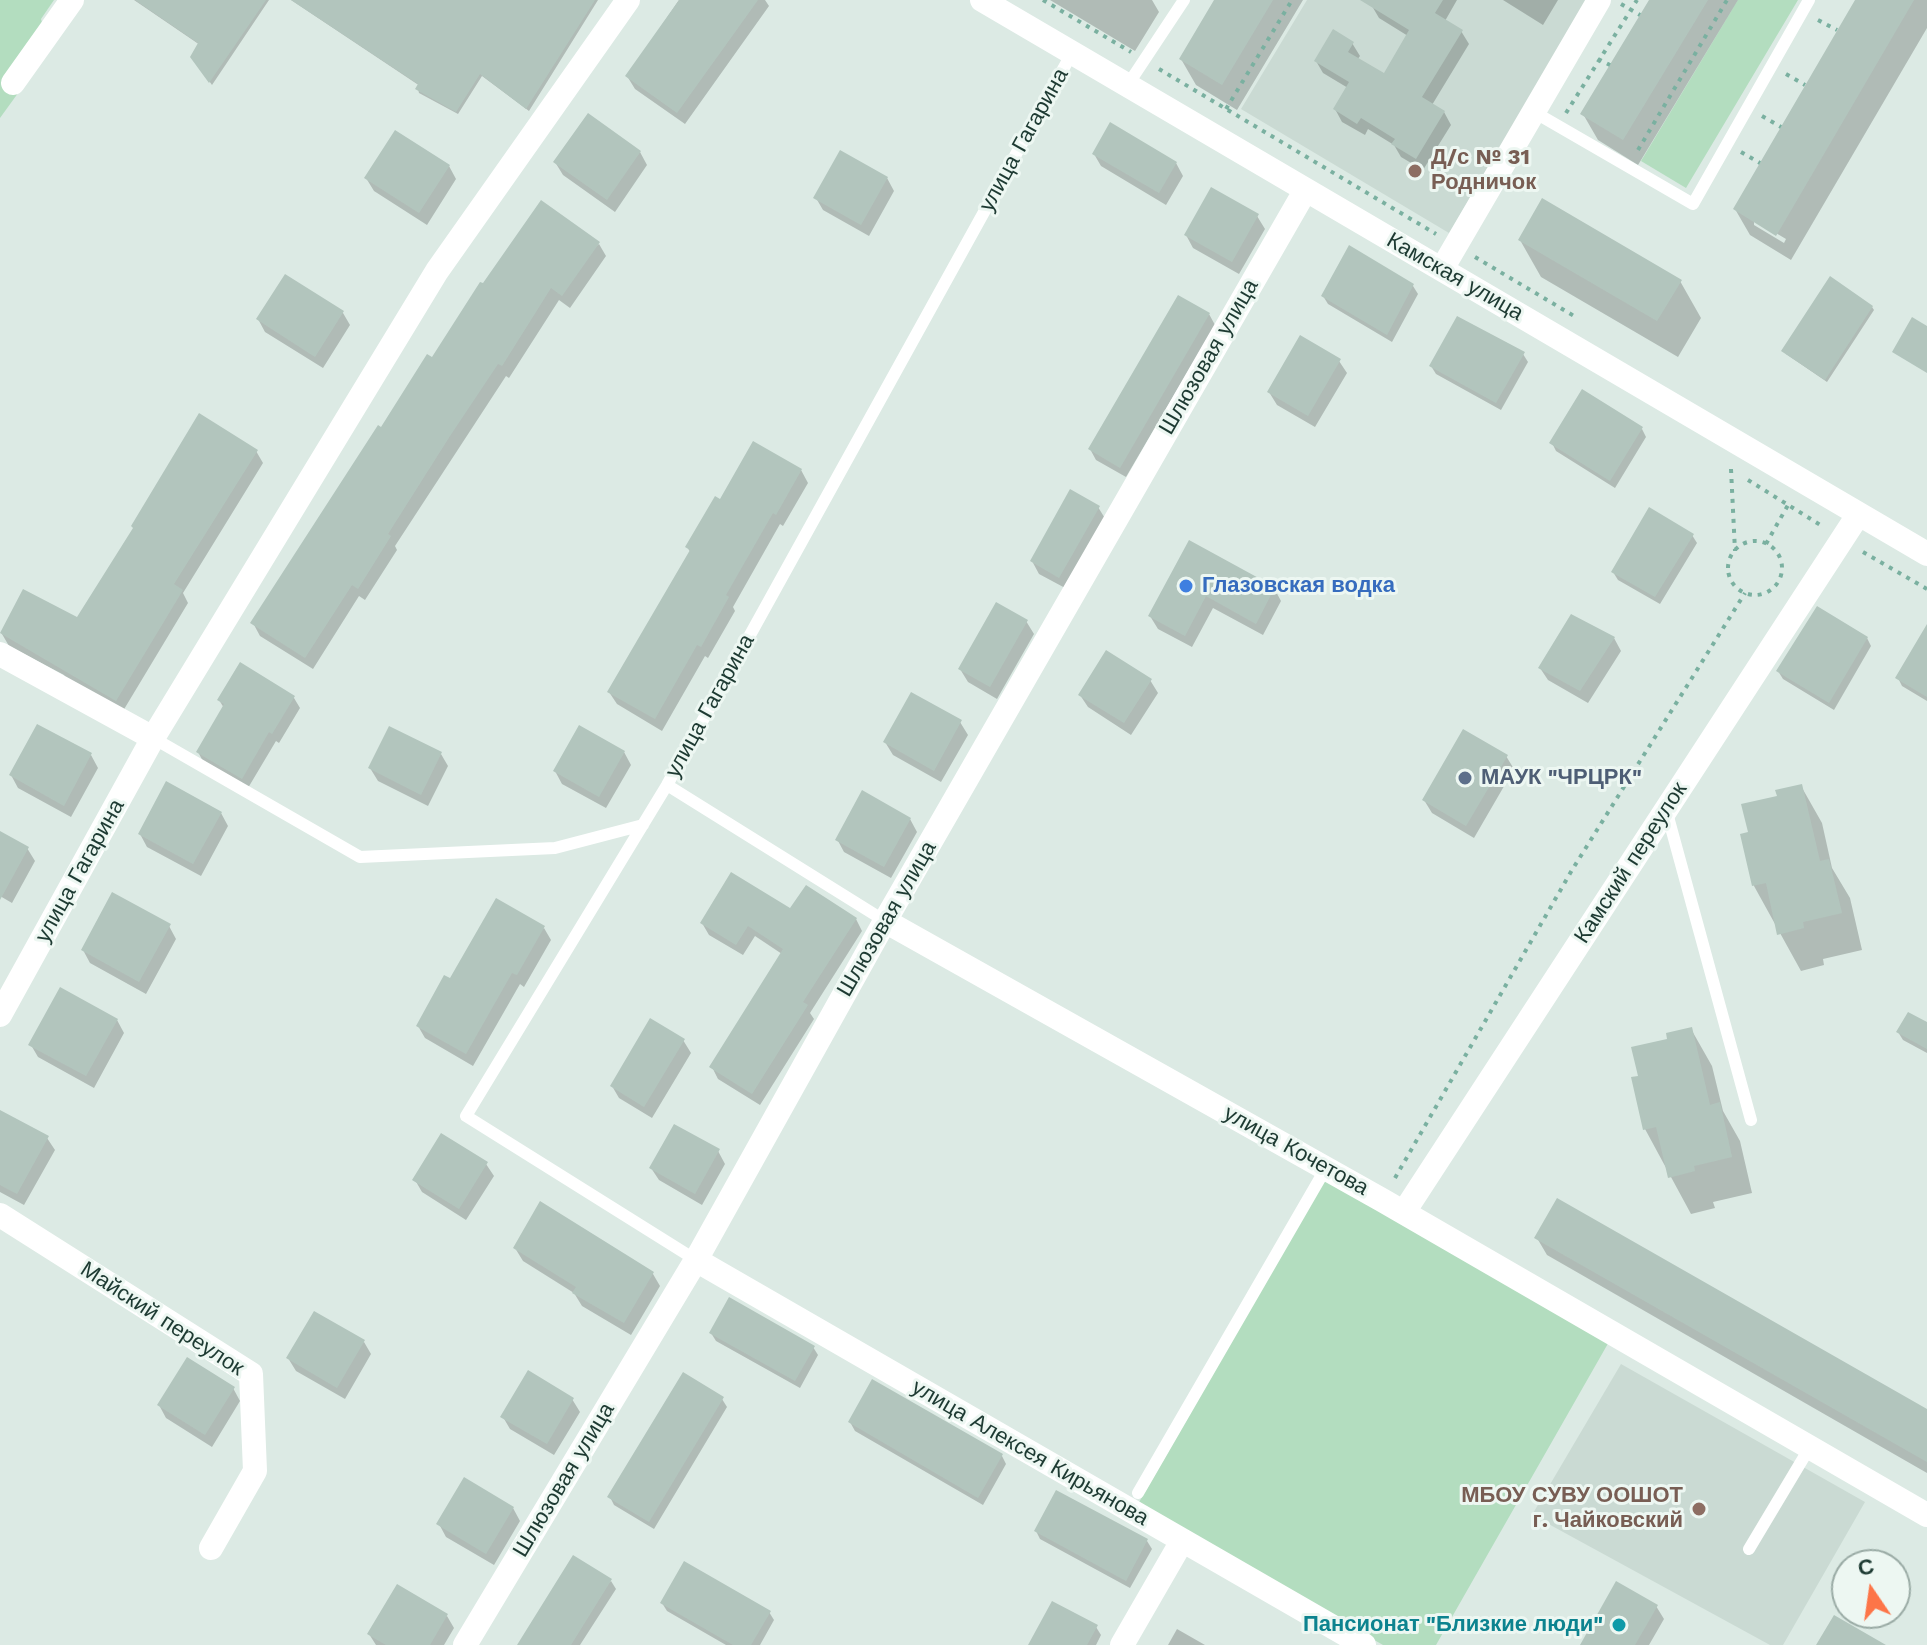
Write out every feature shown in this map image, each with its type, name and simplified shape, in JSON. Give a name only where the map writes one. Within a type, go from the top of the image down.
[{"type":"street","points":[[13,83],[72,0]]},
{"type":"street","name":"улица Гагарина","points":[[0,1015],[153,738],[437,271],[628,0]]},
{"type":"street","name":"Камская улица","points":[[982,0],[1927,554]]},
{"type":"street","points":[[1442,269],[1599,0]]},
{"type":"street","name":"Шлюзовая улица","points":[[465,1645],[696,1260],[885,921],[1305,191]]},
{"type":"street","name":"Камский переулок","points":[[1404,1212],[1858,515]]},
{"type":"street","points":[[0,654],[153,738]]},
{"type":"street","name":"улица Кочетова","points":[[885,921],[1404,1212],[1927,1515]]},
{"type":"street","name":"Майский переулок","points":[[0,1215],[251,1374],[255,1471],[211,1548]]},
{"type":"street","name":"улица Алексея Кирьянова","points":[[696,1260],[1364,1645]]},
{"type":"street","points":[[1122,1645],[1182,1541]]},
{"type":"lane","points":[[1127,86],[1184,0]]},
{"type":"lane","points":[[1534,112],[1693,204],[1809,0]]},
{"type":"lane","name":"улица Гагарина","points":[[696,1260],[466,1116],[667,785],[1072,53]]},
{"type":"lane","points":[[153,738],[360,857],[555,848],[643,825]]},
{"type":"lane","name":"улица Кочетова","points":[[667,785],[885,921]]},
{"type":"lane","points":[[1666,810],[1751,1120]]},
{"type":"lane","points":[[1138,1493],[1326,1168]]},
{"type":"lane","points":[[1749,1549],[1810,1447]]},
{"type":"path","points":[[1043,0],[1577,318]]},
{"type":"path","points":[[1226,109],[1292,0]]},
{"type":"path","points":[[1558,126],[1637,0]]},
{"type":"path","points":[[1629,166],[1727,0]]},
{"type":"path","points":[[1631,10],[1640,15]]},
{"type":"path","points":[[1831,27],[1837,30]]},
{"type":"path","points":[[1731,469],[1735,551],[1728,567],[1731,582],[1745,593],[1761,595],[1769,592],[1780,578],[1779,555],[1766,544],[1749,541],[1735,551]]},
{"type":"path","points":[[1766,544],[1788,505]]},
{"type":"path","name":"Камский переулок","points":[[1382,1200],[1572,870],[1745,593]]},
{"type":"shaded area","name":"Д/с № 31 Родничок","points":[[1307,0],[1588,0],[1449,233],[1241,109]]},
{"type":"shaded area","name":"МБОУ СУВУ ООШОТ г. Чайковский","points":[[1621,1364],[1865,1502],[1838,1549],[1831,1549],[1831,1561],[1783,1645],[1770,1645],[1532,1515]]},
{"type":"green space","points":[[0,0],[54,0],[41,19],[50,49],[0,118]]},
{"type":"green space","points":[[1738,0],[1798,0],[1686,188],[1641,161]]},
{"type":"green space","points":[[1327,1176],[1610,1340],[1436,1645],[1383,1645],[1138,1504]]},
{"type":"building","points":[[135,0],[266,0],[209,83],[190,57],[198,43]]},
{"type":"building","points":[[291,0],[595,0],[526,109],[480,74],[456,112],[415,89],[418,84]]},
{"type":"building","points":[[679,0],[758,0],[677,113],[625,76]]},
{"type":"building","points":[[1214,0],[1273,0],[1222,85],[1179,59]]},
{"type":"building","points":[[1360,0],[1443,0],[1435,13],[1463,30],[1422,97],[1445,111],[1416,159],[1391,144],[1395,139],[1361,118],[1357,124],[1333,109],[1349,82],[1314,61],[1333,29],[1354,42],[1348,52],[1384,73],[1409,30]]},
{"type":"building","points":[[1649,0],[1708,0],[1623,140],[1580,114]]},
{"type":"building","points":[[1855,0],[1914,0],[1776,236],[1733,209]]},
{"type":"building","points":[[588,113],[641,151],[607,200],[553,162]]},
{"type":"building","points":[[1110,122],[1177,162],[1159,193],[1092,154]]},
{"type":"building","points":[[395,130],[450,165],[419,213],[364,178]]},
{"type":"building","points":[[840,150],[888,177],[861,225],[813,198]]},
{"type":"building","points":[[1211,187],[1259,214],[1232,262],[1184,235]]},
{"type":"building","points":[[1542,198],[1682,280],[1657,321],[1518,240]]},
{"type":"building","points":[[541,200],[600,242],[562,296],[551,288],[502,366],[498,364],[450,436],[388,534],[391,536],[358,589],[352,585],[305,658],[250,623],[378,425],[381,427],[427,354],[432,357],[480,282],[483,283]]},
{"type":"building","points":[[1349,245],[1414,284],[1387,335],[1321,296]]},
{"type":"building","points":[[285,274],[344,311],[315,357],[256,319]]},
{"type":"building","points":[[1830,276],[1873,306],[1825,380],[1781,351]]},
{"type":"building","points":[[1178,295],[1210,313],[1120,468],[1088,449]]},
{"type":"building","points":[[1457,316],[1525,352],[1496,403],[1429,366]]},
{"type":"building","points":[[1912,317],[1927,326],[1927,373],[1892,352]]},
{"type":"building","points":[[1300,335],[1341,359],[1308,416],[1267,392]]},
{"type":"building","points":[[1582,389],[1643,427],[1610,481],[1549,443]]},
{"type":"building","points":[[199,413],[258,450],[174,584],[183,590],[116,701],[0,633],[23,589],[77,617]]},
{"type":"building","points":[[753,441],[802,469],[726,595],[729,597],[701,647],[697,645],[655,719],[607,692],[690,550],[685,547],[715,496],[720,499]]},
{"type":"building","points":[[1070,489],[1100,506],[1059,578],[1030,561]]},
{"type":"building","points":[[1649,507],[1694,534],[1655,597],[1611,572]]},
{"type":"building","points":[[1189,540],[1275,587],[1256,624],[1206,596],[1185,636],[1148,616]]},
{"type":"building","points":[[996,602],[1028,620],[990,687],[958,669]]},
{"type":"building","points":[[1817,606],[1868,637],[1829,703],[1776,671]]},
{"type":"building","points":[[1571,614],[1615,637],[1580,691],[1538,668]]},
{"type":"building","points":[[1927,624],[1927,697],[1895,678]]},
{"type":"building","points":[[1106,650],[1152,679],[1124,723],[1078,695]]},
{"type":"building","points":[[240,662],[295,696],[272,734],[269,732],[242,779],[196,752],[224,704],[217,700]]},
{"type":"building","points":[[911,692],[962,720],[934,771],[883,742]]},
{"type":"building","points":[[37,724],[92,753],[64,806],[9,775]]},
{"type":"building","points":[[579,725],[625,751],[599,797],[553,771]]},
{"type":"building","points":[[389,726],[442,752],[421,795],[368,768]]},
{"type":"building","name":"МАУК \"ЧРЦРК\"","points":[[1463,729],[1508,755],[1466,826],[1422,800]]},
{"type":"building","points":[[166,781],[222,812],[193,864],[138,834]]},
{"type":"building","points":[[1802,784],[1820,861],[1829,859],[1842,913],[1803,922],[1804,928],[1777,935],[1766,883],[1752,886],[1740,834],[1748,832],[1741,804],[1777,796],[1775,790]]},
{"type":"building","points":[[862,790],[911,818],[884,867],[835,840]]},
{"type":"building","points":[[0,831],[29,847],[0,900]]},
{"type":"building","points":[[731,872],[790,908],[806,885],[857,918],[803,1002],[808,1005],[752,1094],[709,1067],[783,949],[748,926],[736,945],[700,923]]},
{"type":"building","points":[[112,892],[171,924],[139,982],[81,950]]},
{"type":"building","points":[[496,898],[545,926],[517,975],[512,973],[466,1054],[416,1026],[444,975],[450,978]]},
{"type":"building","points":[[60,987],[118,1019],[86,1076],[28,1045]]},
{"type":"building","points":[[1908,1012],[1927,1022],[1927,1049],[1896,1032]]},
{"type":"building","points":[[650,1018],[685,1039],[644,1107],[610,1086]]},
{"type":"building","points":[[1692,1027],[1710,1105],[1720,1102],[1732,1157],[1694,1166],[1695,1171],[1668,1178],[1656,1127],[1643,1130],[1631,1077],[1638,1076],[1631,1047],[1667,1039],[1666,1033]]},
{"type":"building","points":[[0,1110],[49,1136],[17,1194],[0,1185]]},
{"type":"building","points":[[674,1124],[720,1149],[695,1194],[649,1168]]},
{"type":"building","points":[[441,1133],[488,1162],[459,1209],[412,1180]]},
{"type":"building","points":[[1557,1198],[1927,1409],[1927,1462],[1534,1238]]},
{"type":"building","points":[[540,1201],[654,1272],[624,1323],[572,1293],[576,1287],[513,1248]]},
{"type":"building","points":[[729,1297],[815,1346],[795,1381],[709,1333]]},
{"type":"building","points":[[314,1311],[365,1340],[337,1388],[286,1358]]},
{"type":"building","points":[[187,1357],[235,1387],[205,1435],[157,1405]]},
{"type":"building","points":[[528,1370],[574,1398],[547,1444],[500,1417]]},
{"type":"building","points":[[683,1372],[724,1397],[649,1522],[607,1497]]},
{"type":"building","points":[[872,1379],[1003,1454],[978,1498],[848,1422]]},
{"type":"building","points":[[464,1477],[514,1507],[486,1554],[436,1524]]},
{"type":"building","points":[[1056,1490],[1148,1539],[1126,1581],[1034,1531]]},
{"type":"building","points":[[573,1555],[612,1579],[571,1645],[517,1645]]},
{"type":"building","points":[[684,1561],[771,1611],[751,1645],[733,1645],[660,1603]]},
{"type":"building","name":"Пансионат \"Близкие люди\"","points":[[1616,1581],[1658,1605],[1635,1645],[1580,1645]]},
{"type":"building","points":[[397,1584],[448,1614],[430,1645],[386,1645],[367,1634]]},
{"type":"building","points":[[1052,1601],[1098,1625],[1087,1645],[1028,1645]]},
{"type":"building","points":[[1831,1620],[1831,1629],[1858,1629],[1886,1645],[1816,1645]]},
{"type":"place","name":"Д/с № 31 Родничок","points":[[1415,171]]},
{"type":"place","name":"Глазовская водка","points":[[1186,586]]},
{"type":"place","name":"МАУК \"ЧРЦРК\"","points":[[1465,778]]},
{"type":"place","name":"МБОУ СУВУ ООШОТ г. Чайковский","points":[[1699,1509]]},
{"type":"place","name":"Пансионат \"Близкие люди\"","points":[[1619,1625]]}]
